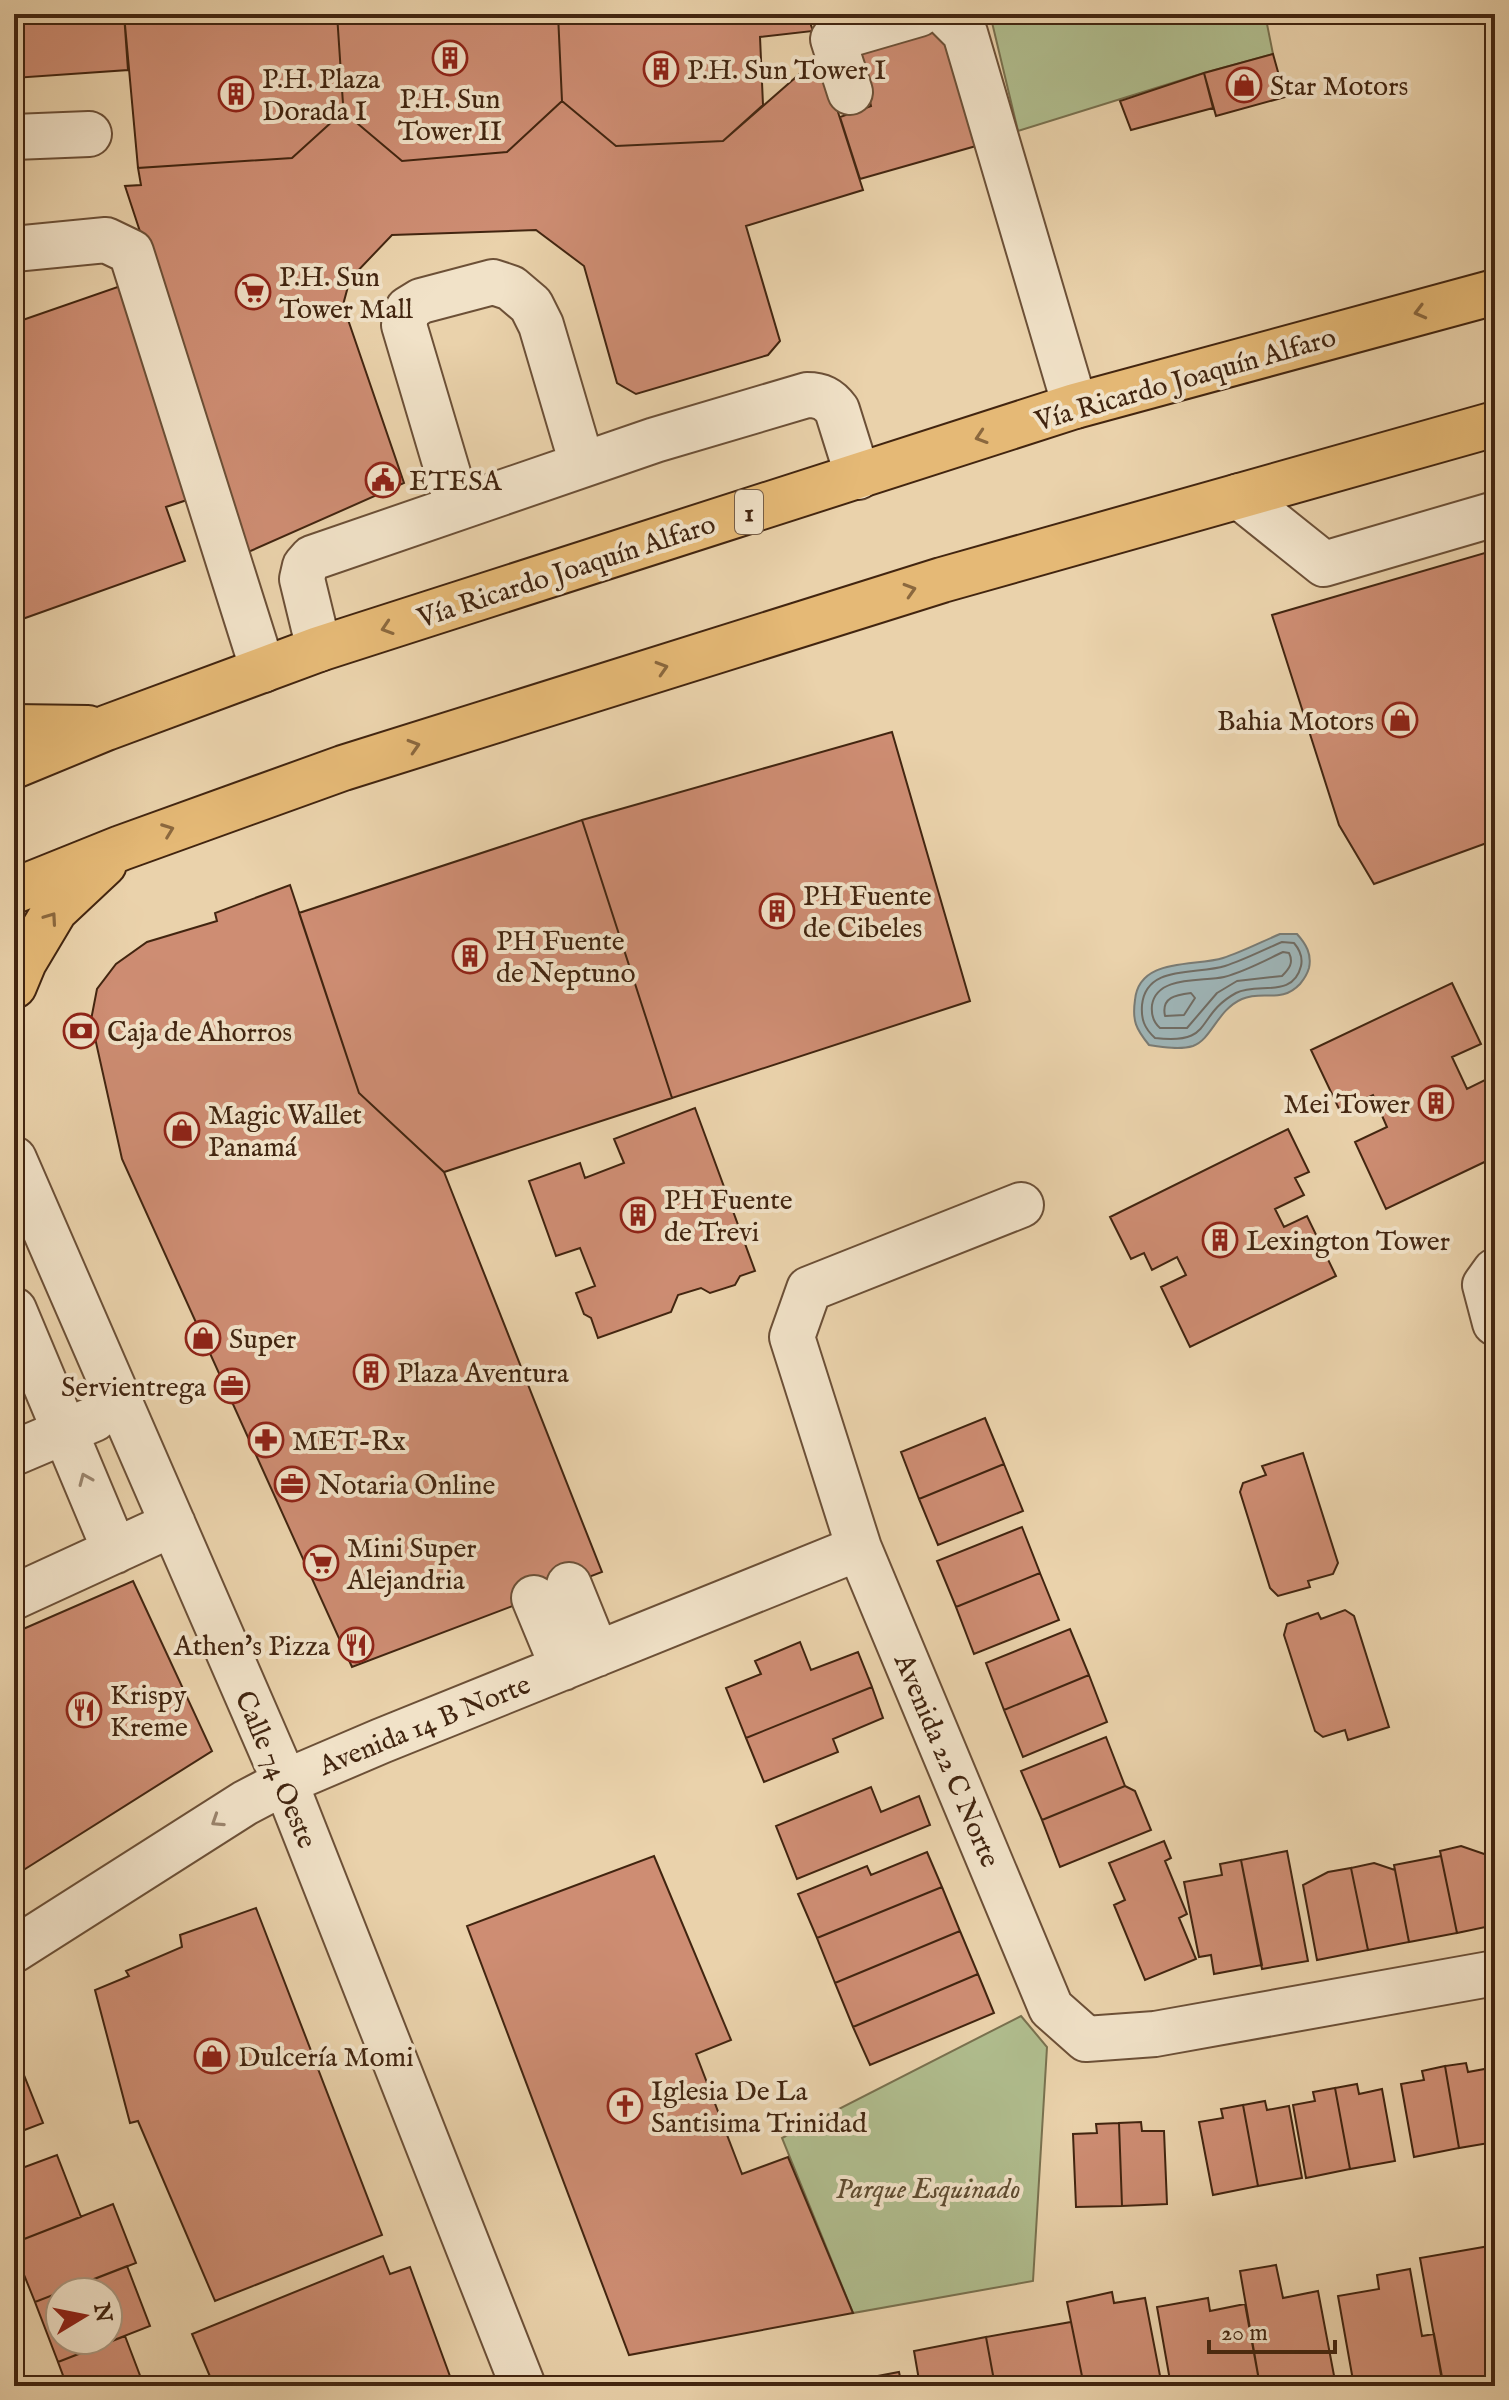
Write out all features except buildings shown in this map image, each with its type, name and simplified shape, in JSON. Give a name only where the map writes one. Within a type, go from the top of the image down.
[{"type":"main road","name":"Vía Ricardo Joaquín Alfaro","points":[[14,766],[106,728],[319,649],[1075,406],[1495,292]]},
{"type":"main road","points":[[14,891],[121,848],[343,768],[942,580],[1495,424]]},
{"type":"main road","points":[[14,727],[106,728]]},
{"type":"main road","points":[[14,986],[31,949],[55,910],[121,848]]},
{"type":"street","points":[[850,92],[833,39],[919,14]]},
{"type":"street","points":[[946,14],[965,33],[1075,406]]},
{"type":"street","points":[[14,137],[89,134]]},
{"type":"street","points":[[14,249],[106,240],[131,252],[263,670]]},
{"type":"street","points":[[458,507],[404,325],[408,309],[421,301],[493,282],[511,288],[531,305],[541,325],[582,464]]},
{"type":"street","points":[[319,649],[302,579],[308,561],[670,435],[816,395],[830,402],[837,410],[858,477]]},
{"type":"street","points":[[1239,496],[1324,564],[1495,514]]},
{"type":"street","name":"Calle 74 Oeste","points":[[14,1159],[285,1782],[523,2386]]},
{"type":"street","name":"Avenida 22 C Norte","points":[[1021,1205],[809,1289],[792,1337],[859,1548],[1051,2008],[1086,2039],[1155,2034],[1495,1973]]},
{"type":"street","points":[[14,1310],[115,1551]]},
{"type":"street","points":[[14,1453],[121,1406]]},
{"type":"street","points":[[14,1597],[173,1524]]},
{"type":"street","name":"Avenida 14 B Norte","points":[[14,1950],[245,1803],[285,1782],[859,1548]]},
{"type":"street","points":[[552,1591],[580,1661]]},
{"type":"green space","points":[[990,14],[1265,14],[1273,54],[1018,131]]},
{"type":"green space","name":"Parque Esquinado","points":[[1021,2016],[1047,2047],[1033,2281],[853,2313],[782,2138]]},
{"type":"water","points":[[1280,934],[1297,934],[1309,954],[1307,973],[1293,990],[1286,994],[1250,997],[1233,1004],[1205,1037],[1193,1046],[1149,1045],[1138,1029],[1134,1014],[1139,986],[1146,977],[1170,966],[1223,958]]},
{"type":"place","name":"P.H. Sun Tower II","points":[[450,58]]},
{"type":"place","name":"P.H. Sun Tower I","points":[[661,69]]},
{"type":"place","name":"Star Motors","points":[[1244,85]]},
{"type":"place","name":"P.H. Plaza Dorada I","points":[[236,94]]},
{"type":"place","name":"P.H. Sun Tower Mall","points":[[253,292]]},
{"type":"place","name":"ETESA","points":[[383,480]]},
{"type":"place","name":"Bahia Motors","points":[[1400,720]]},
{"type":"place","name":"PH Fuente de Cibeles","points":[[777,911]]},
{"type":"place","name":"PH Fuente de Neptuno","points":[[470,956]]},
{"type":"place","name":"Caja de Ahorros","points":[[81,1031]]},
{"type":"place","name":"Mei Tower","points":[[1436,1103]]},
{"type":"place","name":"Magic Wallet Panamá","points":[[182,1130]]},
{"type":"place","name":"PH Fuente de Trevi","points":[[638,1215]]},
{"type":"place","name":"Lexington Tower","points":[[1220,1240]]},
{"type":"place","name":"Super","points":[[203,1338]]},
{"type":"place","name":"Plaza Aventura","points":[[371,1372]]},
{"type":"place","name":"Servientrega","points":[[232,1386]]},
{"type":"place","name":"MET-Rx","points":[[266,1440]]},
{"type":"place","name":"Notaria Online","points":[[292,1484]]},
{"type":"place","name":"Mini Super Alejandria","points":[[321,1563]]},
{"type":"place","name":"Athen's Pizza","points":[[356,1645]]},
{"type":"place","name":"Krispy Kreme","points":[[84,1710]]},
{"type":"place","name":"Dulcería Momi","points":[[212,2056]]},
{"type":"place","name":"Iglesia De La Santisima Trinidad","points":[[625,2106]]}]
